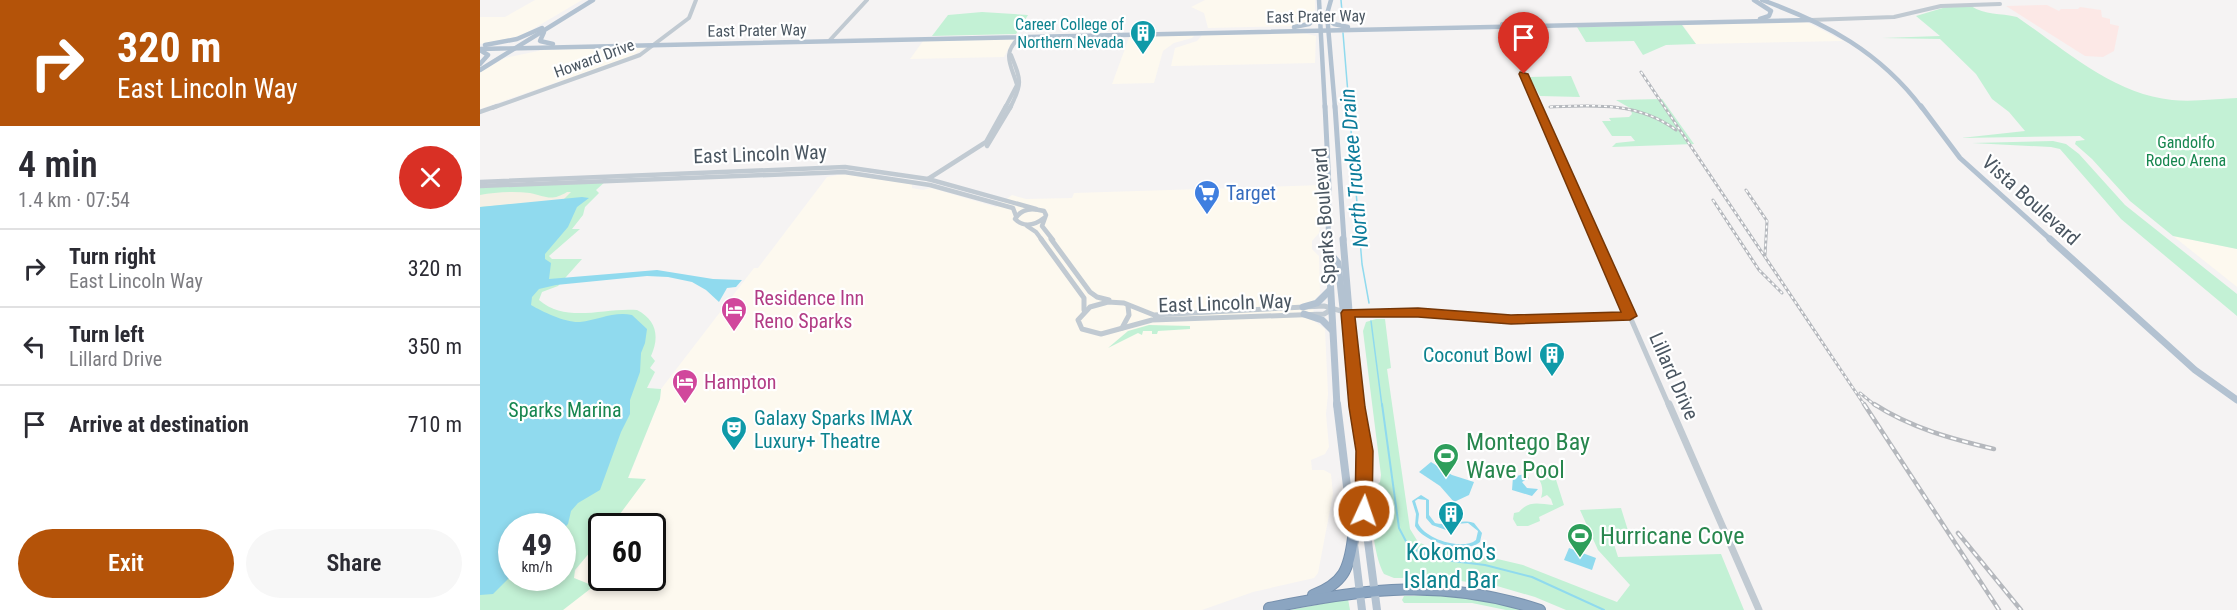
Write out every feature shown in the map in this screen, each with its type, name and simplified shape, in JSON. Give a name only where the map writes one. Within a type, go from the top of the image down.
[{"type":"highway","points":[[1266,609],[1319,593],[1339,581],[1350,563],[1353,538]]},
{"type":"highway","points":[[1266,609],[1360,592],[1449,589],[1505,598],[1540,610]]},
{"type":"main road","points":[[514,47],[587,0]]},
{"type":"main road","points":[[480,67],[593,0]]},
{"type":"main road","name":"Sparks Boulevard","points":[[1319,0],[1327,130],[1330,214],[1328,250],[1336,396],[1362,610]]},
{"type":"main road","name":"Sparks Boulevard","points":[[1331,0],[1327,8],[1327,19],[1348,313],[1356,396],[1365,451],[1364,511],[1377,610]]},
{"type":"main road","points":[[1752,20],[1767,17],[1771,12],[1767,6],[1754,0]]},
{"type":"main road","name":"Vista Boulevard","points":[[1754,0],[1811,20]]},
{"type":"main road","name":"Vista Boulevard","points":[[1762,0],[1786,8],[1858,46],[1895,75],[1960,158],[2187,364],[2237,400]]},
{"type":"main road","points":[[1280,28],[1309,24],[1320,14]]},
{"type":"main road","points":[[1327,19],[1334,24],[1349,28]]},
{"type":"main road","name":"East Prater Way","points":[[1502,26],[1811,20]]},
{"type":"main road","name":"East Prater Way","points":[[480,48],[1280,28],[1811,20]]},
{"type":"main road","points":[[555,24],[541,35],[540,41],[586,46]]},
{"type":"main road","points":[[480,48],[517,39],[542,28]]},
{"type":"main road","points":[[1329,42],[1333,35],[1349,28]]},
{"type":"main road","name":"East Prater Way","points":[[1020,35],[1321,29]]},
{"type":"main road","points":[[1290,31],[1316,35],[1321,40]]},
{"type":"main road","points":[[480,67],[523,52],[586,46]]},
{"type":"main road","points":[[480,48],[488,55],[480,67]]},
{"type":"main road","points":[[1322,54],[1325,55],[1327,66],[1331,71]]},
{"type":"main road","points":[[1327,130],[1332,136],[1333,172],[1340,182]]},
{"type":"main road","points":[[1328,250],[1338,263],[1343,308],[1348,313]]},
{"type":"main road","points":[[1303,311],[1317,303],[1330,290]]},
{"type":"main road","points":[[1303,311],[1322,320],[1333,332]]},
{"type":"street","name":"Howard Drive","points":[[480,112],[630,59],[656,44],[689,18],[696,0]]},
{"type":"street","points":[[830,40],[867,0]]},
{"type":"street","name":"East Prater Way","points":[[1811,20],[1894,18],[1941,6],[2000,4],[1994,0]]},
{"type":"street","name":"Lillard Drive","points":[[1502,26],[1759,610]]},
{"type":"street","points":[[922,183],[975,154],[994,137],[1020,89],[1021,81],[1011,56],[1020,35]]},
{"type":"street","name":"East Lincoln Way","points":[[480,184],[825,167],[866,169],[928,179],[1035,208]]},
{"type":"street","name":"East Lincoln Way","points":[[480,184],[828,172],[872,175],[922,183],[1013,208],[1016,216]]},
{"type":"street","points":[[1035,208],[1045,212],[1042,226],[1090,292],[1097,297],[1128,306],[1129,315],[1120,329],[1107,334],[1085,332],[1079,326],[1078,320],[1083,311],[1084,298],[1035,232],[1026,225],[1016,222],[1016,216],[1035,208]]},
{"type":"street","points":[[1026,225],[1044,219]]},
{"type":"street","points":[[1083,311],[1097,304],[1112,301]]},
{"type":"street","name":"East Lincoln Way","points":[[1128,306],[1142,313],[1154,315],[1303,311],[1324,314],[1331,310],[1348,313],[1418,313],[1511,320],[1630,316]]},
{"type":"street","name":"East Lincoln Way","points":[[1120,329],[1133,323],[1152,320],[1303,311]]},
{"type":"shaded area","points":[[535,0],[582,0],[521,36],[480,44],[480,17],[505,17]]},
{"type":"shaded area","points":[[1205,0],[1315,0],[1315,17],[1311,22],[1292,26],[1208,28],[1204,13],[1191,7]]},
{"type":"shaded area","points":[[2047,5],[2059,11],[2080,7],[2101,10],[2102,17],[2110,19],[2110,24],[2119,26],[2114,51],[2103,57],[2085,56],[2006,6]]},
{"type":"shaded area","points":[[1807,22],[1843,41],[1696,44],[1683,25]]},
{"type":"shaded area","points":[[1299,32],[1316,36],[1315,63],[1171,66],[1175,48],[1197,41],[1203,34]]},
{"type":"shaded area","points":[[1130,35],[1195,35],[1174,43],[1163,51],[1154,83],[1112,84]]},
{"type":"shaded area","points":[[1014,39],[1004,57],[910,59],[923,41]]},
{"type":"shaded area","points":[[646,47],[632,56],[480,109],[480,72],[505,58],[543,50]]},
{"type":"shaded area","points":[[843,174],[912,184],[912,188],[923,190],[931,188],[996,207],[1012,195],[1026,199],[1072,198],[1074,193],[1323,185],[1319,233],[1312,241],[1312,249],[1319,256],[1320,294],[1313,301],[1314,321],[1325,329],[1328,394],[1326,414],[1329,447],[1325,454],[1311,460],[1312,470],[1324,470],[1331,474],[1333,494],[1318,573],[1314,578],[1253,592],[1202,610],[563,610],[588,590],[666,591],[666,513],[620,513],[645,479],[628,479],[660,399],[661,389],[827,177]]},
{"type":"shaded area","points":[[2173,236],[2237,249],[2237,287]]},
{"type":"shaded area","points":[[588,554],[588,584],[576,579],[576,570]]},
{"type":"green space","name":"Gandolfo Rodeo Arena","points":[[1971,6],[1987,12],[2017,17],[2109,80],[2150,96],[2196,101],[2237,98],[2237,249],[2173,236],[2130,201],[2092,159],[2075,144],[2076,141],[2085,140],[2080,136],[1961,138],[2025,131],[2009,112],[1992,99],[1976,74],[1940,39],[1882,38],[1940,36],[1916,16],[1946,7]]},
{"type":"green space","points":[[982,12],[1028,15],[1016,34],[932,36],[948,15]]},
{"type":"green space","points":[[1682,25],[1696,44],[1666,45],[1643,55],[1634,41],[1586,42],[1577,27]]},
{"type":"green space","points":[[1571,76],[1580,97],[1540,96],[1529,77]]},
{"type":"green space","points":[[1662,99],[1694,144],[1612,147],[1616,143],[1635,141],[1631,136],[1612,136],[1602,121],[1611,121],[1609,118],[1629,117],[1632,114],[1630,108],[1616,100]]},
{"type":"green space","points":[[2053,141],[2066,144],[2079,154],[2125,205],[2237,294],[2237,316],[2121,219],[2060,149],[1972,143]]},
{"type":"green space","name":"Sparks Marina","points":[[606,181],[596,190],[599,193],[585,207],[583,215],[572,229],[580,229],[549,256],[552,259],[582,259],[558,286],[542,292],[539,300],[550,307],[574,313],[637,310],[652,324],[656,335],[651,356],[655,361],[650,368],[655,372],[647,388],[661,389],[660,399],[628,478],[646,479],[621,513],[588,513],[588,554],[576,569],[576,513],[498,513],[498,591],[576,591],[576,579],[588,584],[588,591],[563,610],[480,610],[480,187]]},
{"type":"green space","points":[[1385,319],[1391,368],[1387,369],[1410,529],[1418,542],[1434,549],[1472,553],[1523,565],[1617,602],[1630,585],[1598,550],[1580,510],[1621,508],[1630,537],[1612,538],[1618,557],[1721,554],[1744,610],[1566,610],[1535,597],[1497,586],[1439,578],[1394,578],[1384,574],[1377,556],[1372,523],[1370,492],[1380,482],[1381,475],[1363,331],[1366,322]]},
{"type":"green space","points":[[1149,325],[1190,326],[1190,329],[1158,331],[1157,334],[1152,334],[1152,331],[1143,331],[1142,335],[1138,333],[1108,348],[1128,331]]},
{"type":"green space","points":[[1552,467],[1564,505],[1539,517],[1540,521],[1528,526],[1517,526],[1513,519],[1514,513],[1530,504],[1553,505],[1547,495],[1541,498],[1542,486],[1533,469]]},
{"type":"green space","points":[[1449,595],[1495,602],[1521,610],[1506,610],[1472,603],[1404,603],[1402,600],[1404,596]]},
{"type":"green space","points":[[1348,599],[1350,610],[1290,610]]},
{"type":"sand","points":[[518,192],[552,198],[571,192],[563,200],[480,207],[480,195]]},
{"type":"water","name":"Sparks Marina","points":[[589,198],[577,207],[568,227],[545,254],[545,259],[551,263],[549,279],[657,270],[713,279],[742,280],[736,287],[727,288],[719,302],[706,290],[692,282],[647,276],[556,285],[539,289],[532,297],[531,305],[568,321],[580,322],[612,315],[632,315],[647,329],[641,353],[640,372],[630,400],[630,414],[600,490],[578,503],[571,513],[498,513],[498,589],[493,594],[480,595],[480,207]]},
{"type":"water","name":"Montego Bay Wave Pool","points":[[1431,462],[1452,475],[1474,482],[1469,495],[1454,502],[1440,486],[1419,472]]},
{"type":"water","points":[[1524,474],[1529,478],[1522,482],[1527,488],[1538,489],[1532,496],[1512,490],[1513,477]]},
{"type":"water","points":[[1421,495],[1429,500],[1429,515],[1435,523],[1464,521],[1474,523],[1482,533],[1480,542],[1473,546],[1455,547],[1426,537],[1415,526],[1416,514],[1412,501]],"holes":[[[1426,500],[1426,518],[1432,525],[1446,530],[1456,524],[1468,523],[1478,531],[1476,540],[1470,543],[1454,544],[1428,534],[1418,523],[1419,514],[1415,501]]]},
{"type":"water","name":"Hurricane Cove","points":[[1569,548],[1596,558],[1592,570],[1564,560]]},
{"type":"waterway","name":"North Truckee Drain","points":[[1341,0],[1343,23]]},
{"type":"waterway","name":"North Truckee Drain","points":[[1343,33],[1362,264],[1369,303]]},
{"type":"waterway","name":"North Truckee Drain","points":[[1371,321],[1382,406]]},
{"type":"waterway","name":"North Truckee Drain","points":[[1382,404],[1399,528],[1409,547],[1436,559],[1485,565],[1532,577],[1604,610]]},
{"type":"railway","points":[[1641,72],[1865,406]]},
{"type":"railway","points":[[1550,107],[1616,107],[1647,114],[1676,130]]},
{"type":"railway","points":[[1746,190],[1767,221],[1765,255]]},
{"type":"railway","points":[[1713,200],[1759,270],[1782,293]]},
{"type":"railway","points":[[1860,393],[1876,406]]},
{"type":"railway","points":[[1864,404],[1999,610]]},
{"type":"railway","points":[[1874,404],[1917,426],[1947,437],[1994,449]]},
{"type":"railway","points":[[1958,533],[2021,610]]},
{"type":"place","name":"Career College of Northern Nevada","points":[[1143,56]]},
{"type":"place","name":"Target","points":[[1207,216]]},
{"type":"place","name":"Residence Inn Reno Sparks","points":[[734,333]]},
{"type":"place","name":"Coconut Bowl","points":[[1552,378]]},
{"type":"place","name":"Hampton","points":[[685,405]]},
{"type":"place","name":"Galaxy Sparks IMAX Luxury+ Theatre","points":[[734,452]]},
{"type":"place","name":"Montego Bay Wave Pool","points":[[1446,479]]},
{"type":"place","name":"Kokomo's Island Bar","points":[[1451,537]]},
{"type":"place","name":"Hurricane Cove","points":[[1580,559]]},
{"type":"route","points":[[1364,511],[1365,451],[1357,407],[1348,313],[1418,313],[1511,320],[1630,316],[1524,74]]}]
